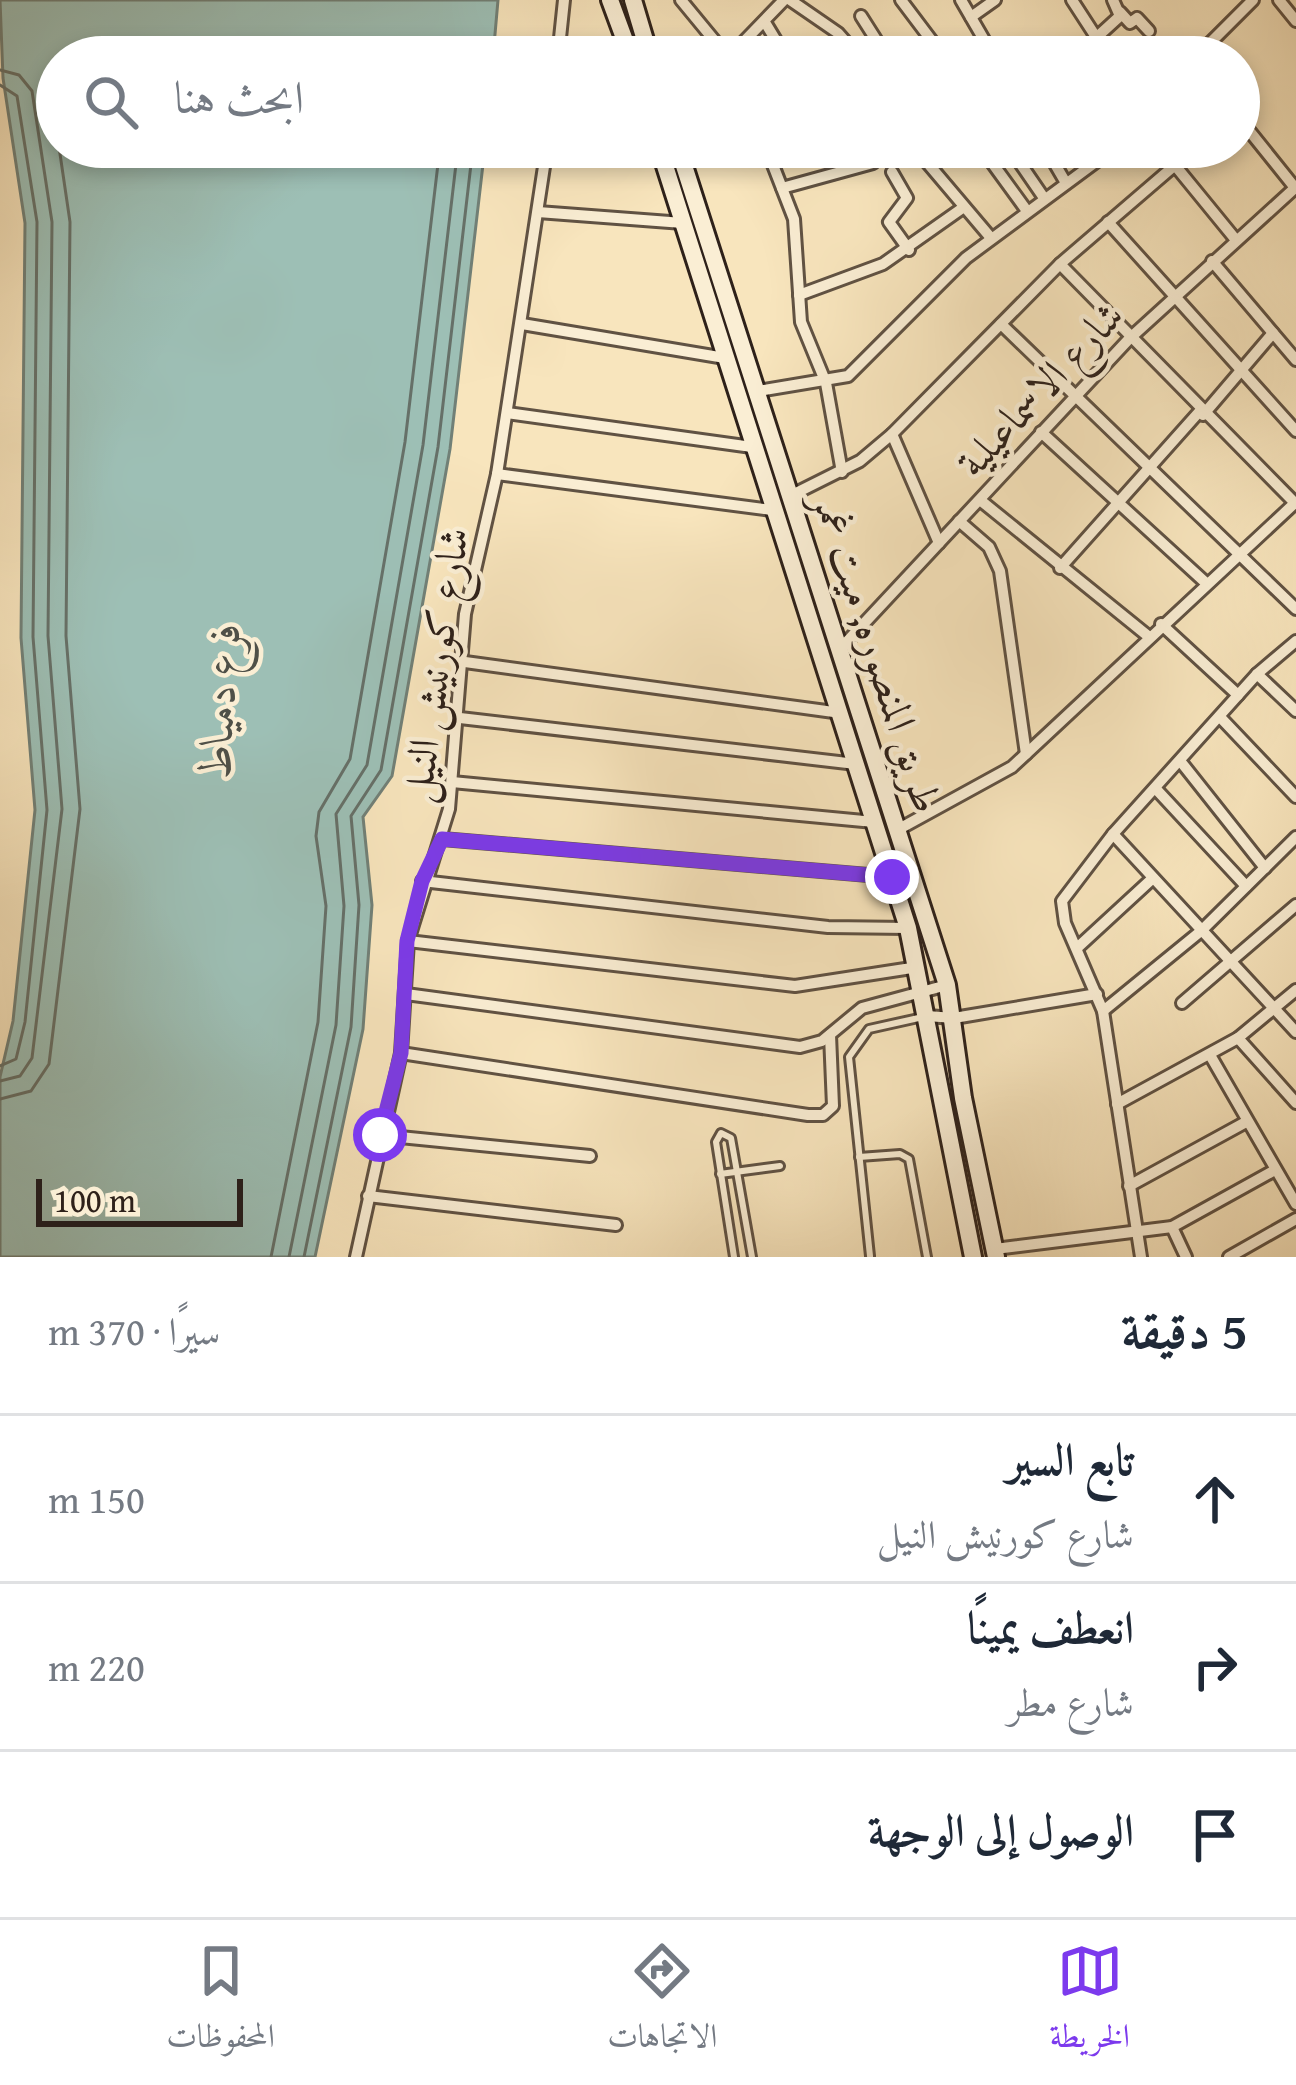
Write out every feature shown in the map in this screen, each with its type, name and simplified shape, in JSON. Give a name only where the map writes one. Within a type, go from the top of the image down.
[{"type":"main road","points":[[610,0],[623,36]]},
{"type":"main road","points":[[633,0],[644,36]]},
{"type":"main road","name":"طريق المنصوره, ميت غمر","points":[[666,168],[908,928],[973,1257]]},
{"type":"main road","name":"طريق المنصوره, ميت غمر","points":[[685,168],[947,985],[963,1098],[995,1253]]},
{"type":"street","points":[[561,36],[564,0]]},
{"type":"street","points":[[681,0],[711,36]]},
{"type":"street","points":[[901,0],[928,36]]},
{"type":"street","points":[[962,0],[982,36]]},
{"type":"street","points":[[971,16],[995,0]]},
{"type":"street","points":[[1072,0],[1096,36]]},
{"type":"street","points":[[1217,36],[1253,0]]},
{"type":"street","points":[[1279,0],[1296,21]]},
{"type":"street","points":[[753,36],[783,1],[841,36]]},
{"type":"street","points":[[1098,36],[1116,6],[1130,23],[1137,18],[1149,31]]},
{"type":"street","points":[[861,16],[874,36]]},
{"type":"street","points":[[766,24],[773,36]]},
{"type":"street","points":[[1260,144],[1296,188]]},
{"type":"street","name":"شارع كورنيش النيل","points":[[356,1257],[401,1053],[407,941],[422,881],[442,839],[452,782],[465,662],[465,614],[497,475],[544,168]]},
{"type":"street","points":[[774,168],[800,245],[801,322],[826,383],[842,472]]},
{"type":"street","points":[[782,188],[855,168]]},
{"type":"street","points":[[932,168],[991,238]]},
{"type":"street","points":[[996,168],[1027,211]]},
{"type":"street","points":[[1023,168],[1044,198]]},
{"type":"street","points":[[1057,168],[1066,183]]},
{"type":"street","points":[[758,391],[826,383],[857,368],[931,290],[991,238],[1087,168]]},
{"type":"street","points":[[790,496],[842,472],[892,434],[1060,264],[1172,168]]},
{"type":"street","points":[[1176,168],[1236,240]]},
{"type":"street","points":[[892,172],[907,198],[889,222],[910,250]]},
{"type":"street","name":"شارع الاسماعيلية","points":[[842,646],[1129,339],[1296,188]]},
{"type":"street","points":[[799,296],[856,277],[910,250],[964,207]]},
{"type":"street","points":[[538,212],[683,223]]},
{"type":"street","points":[[1108,222],[1177,292],[1296,431]]},
{"type":"street","points":[[1212,261],[1296,360]]},
{"type":"street","points":[[899,829],[979,789],[1026,754],[1295,503],[1201,414],[1060,264]]},
{"type":"street","points":[[522,324],[724,358]]},
{"type":"street","points":[[1001,324],[1239,555],[1293,600]]},
{"type":"street","points":[[1060,568],[1273,333]]},
{"type":"street","points":[[507,413],[752,447]]},
{"type":"street","points":[[1041,432],[1206,583]]},
{"type":"street","points":[[892,434],[939,543]]},
{"type":"street","points":[[497,475],[772,510]]},
{"type":"street","points":[[980,500],[1148,636]]},
{"type":"street","points":[[959,521],[989,548],[1000,571],[1026,754]]},
{"type":"street","points":[[1161,624],[1238,695]]},
{"type":"street","points":[[1142,1257],[1102,1011],[1062,901],[1113,834],[1238,695],[1296,641]]},
{"type":"street","points":[[465,662],[841,713]]},
{"type":"street","points":[[1257,674],[1296,711]]},
{"type":"street","points":[[1220,717],[1296,797]]},
{"type":"street","points":[[460,718],[857,764]]},
{"type":"street","points":[[1181,762],[1265,868]]},
{"type":"street","points":[[452,782],[874,822]]},
{"type":"street","points":[[1156,789],[1246,886]]},
{"type":"street","points":[[1113,834],[1296,1032]]},
{"type":"street","points":[[1102,1011],[1201,931],[1296,837]]},
{"type":"street","points":[[442,839],[892,877]]},
{"type":"street","points":[[1077,948],[1153,878]]},
{"type":"street","points":[[422,881],[695,914],[908,928]]},
{"type":"street","points":[[1183,1003],[1296,905]]},
{"type":"street","points":[[407,941],[781,986],[837,983],[918,967]]},
{"type":"street","points":[[406,994],[800,1047],[830,1035],[862,1009],[947,985]]},
{"type":"street","points":[[1117,1104],[1238,1038],[1296,990]]},
{"type":"street","points":[[927,1016],[954,1018],[1097,994]]},
{"type":"street","points":[[401,1053],[808,1115],[823,1114],[833,1106],[830,1035]]},
{"type":"street","points":[[1238,1038],[1296,1103]]},
{"type":"street","points":[[1210,1055],[1296,1204]]},
{"type":"street","points":[[1130,1186],[1246,1122]]},
{"type":"street","points":[[380,1135],[590,1156]]},
{"type":"street","points":[[995,1253],[1172,1227],[1275,1170]]},
{"type":"street","points":[[368,1196],[616,1225]]},
{"type":"street","points":[[1229,1257],[1296,1219]]},
{"type":"street","points":[[1172,1227],[1186,1257]]},
{"type":"lane","points":[[869,1256],[851,1049],[869,1029],[927,1016]]},
{"type":"lane","points":[[734,1257],[716,1142],[721,1133],[731,1138],[752,1257]]},
{"type":"lane","points":[[859,1157],[900,1154],[909,1159],[927,1257]]},
{"type":"lane","points":[[720,1174],[780,1166]]},
{"type":"lane","points":[[730,1235],[747,1232]]},
{"type":"water","name":"فرع دمياط","points":[[0,0],[498,0],[495,36],[36,36],[36,168],[483,168],[450,449],[392,776],[363,817],[372,905],[363,1029],[315,1257],[0,1257],[0,1077],[13,1021],[35,810],[21,638],[25,223],[3,78]]},
{"type":"route","points":[[380,1135],[401,1053],[407,941],[422,881],[442,839],[892,877]]}]
